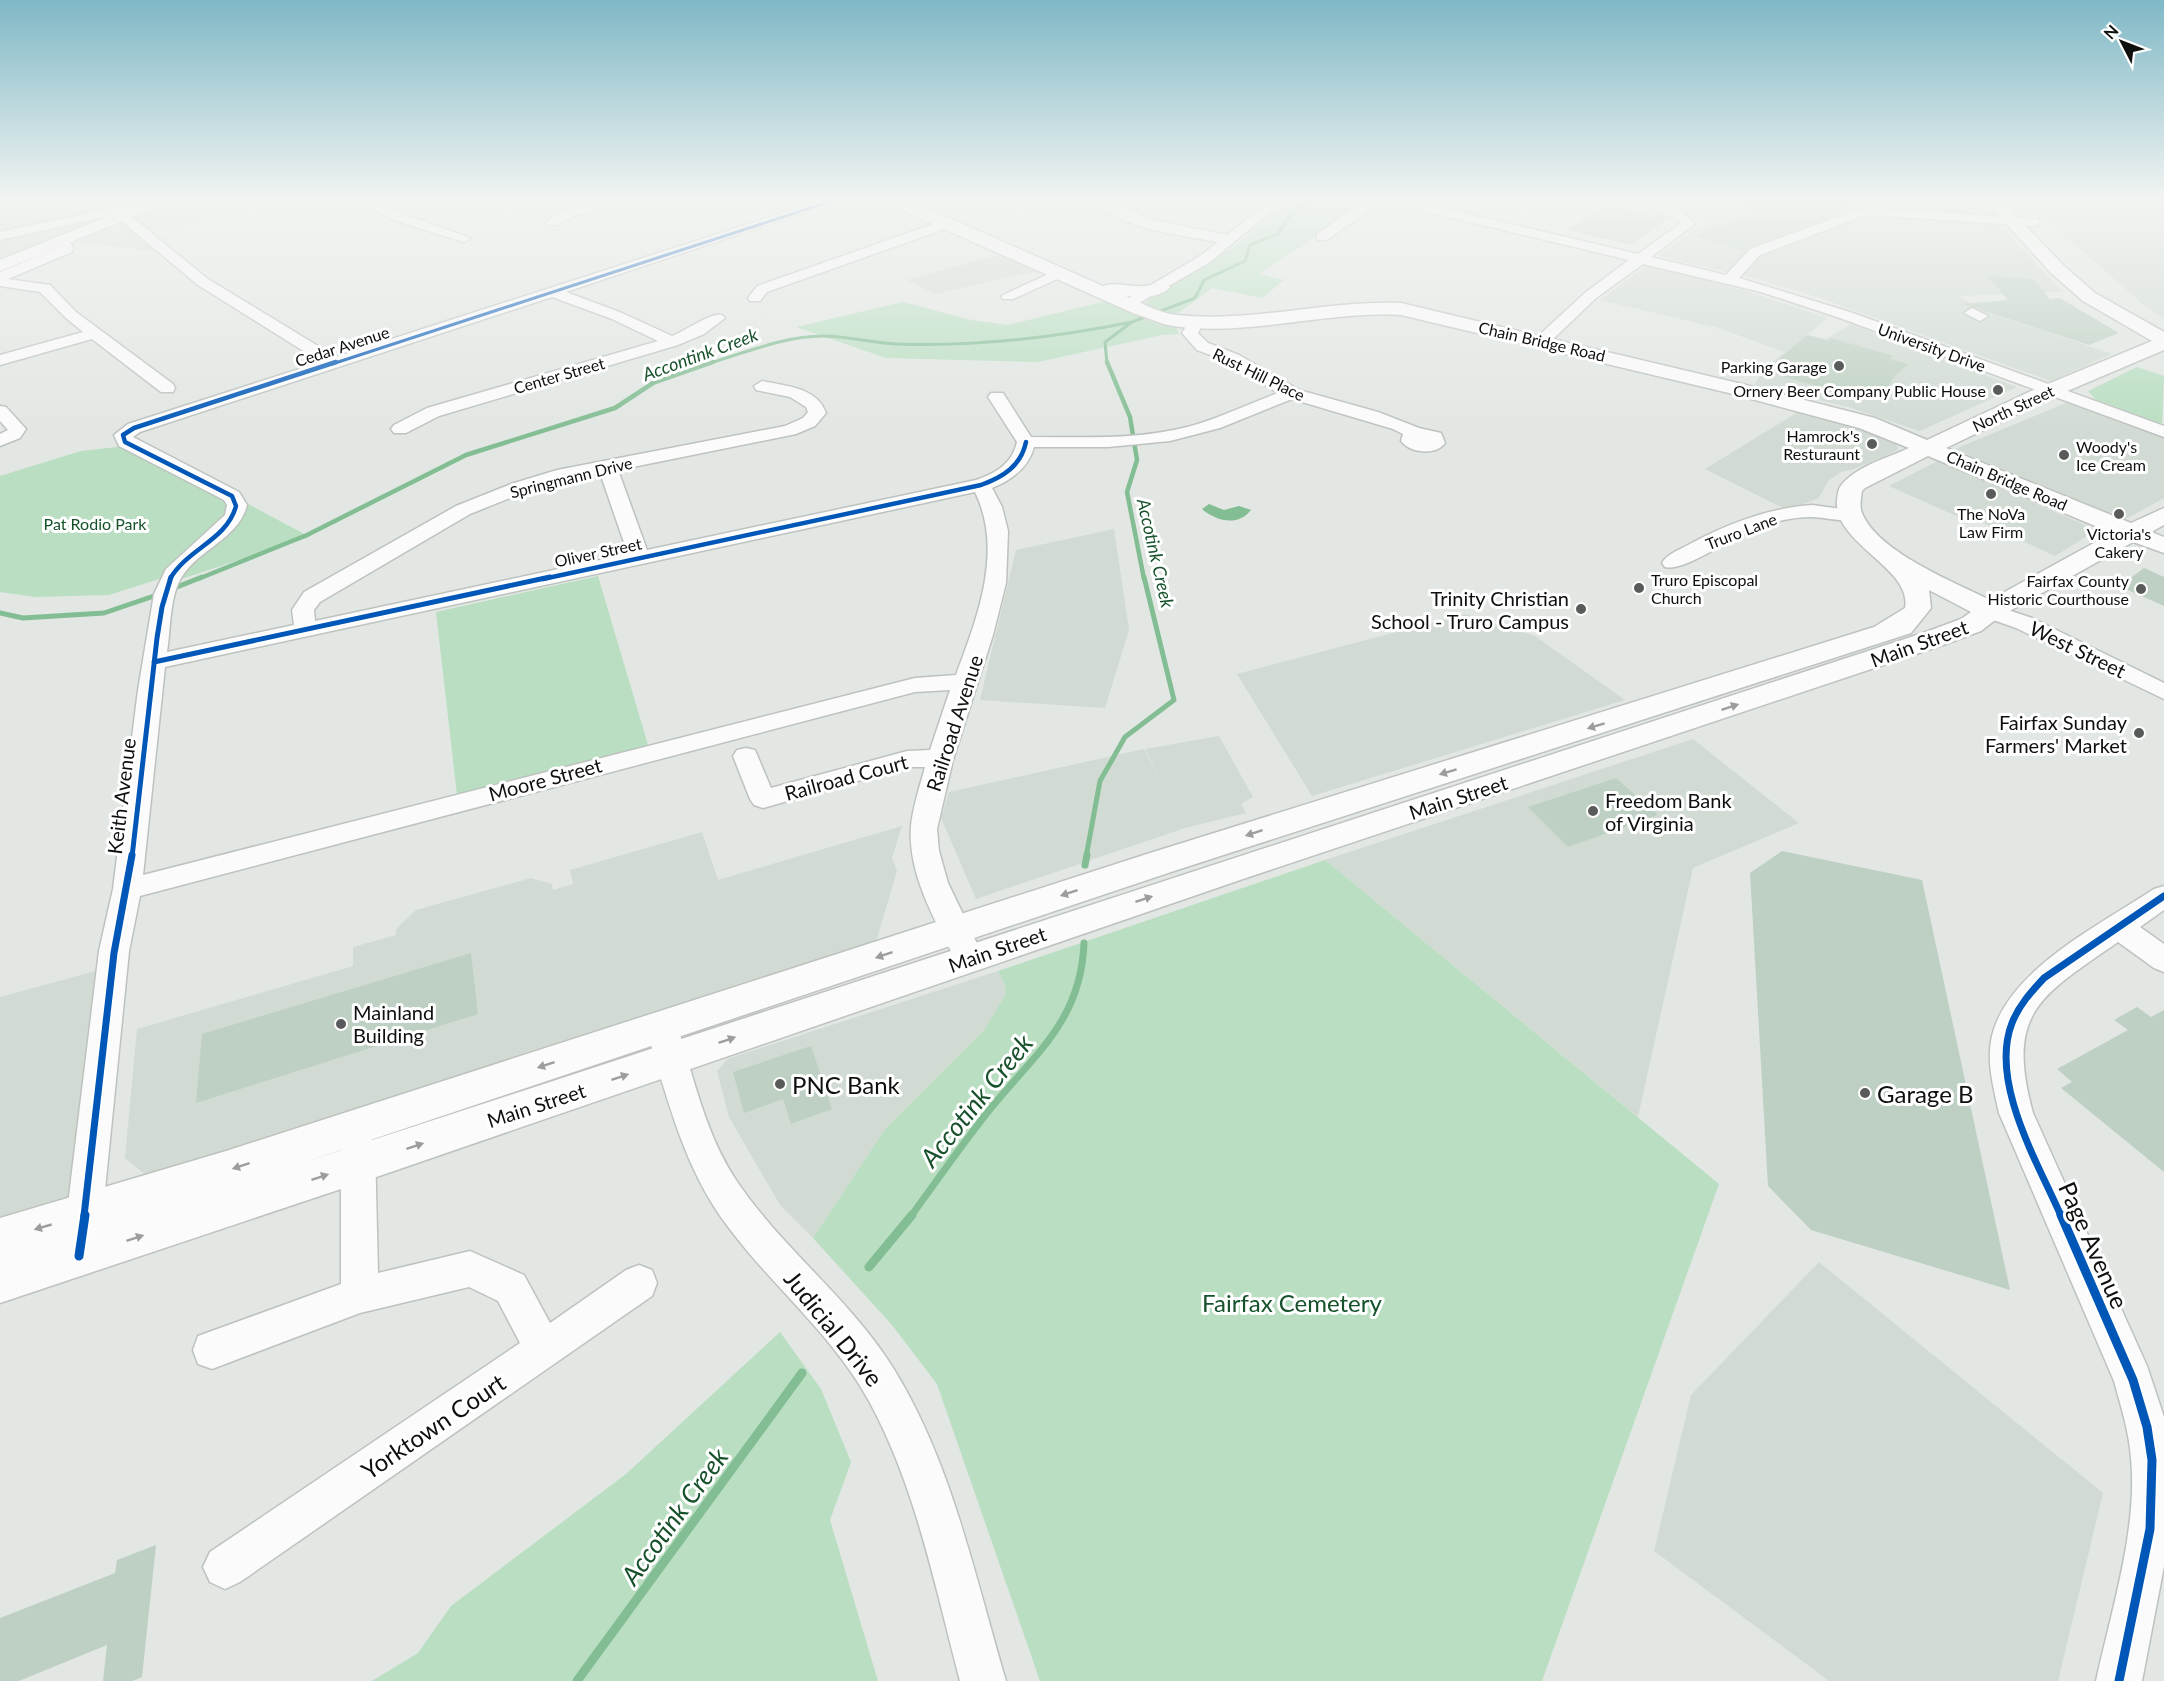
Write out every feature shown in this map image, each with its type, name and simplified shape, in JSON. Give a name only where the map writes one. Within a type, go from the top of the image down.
[{"type":"main road","name":"Chain Bridge Road","points":[[1064,275],[1162,318],[1196,323],[1376,307],[1427,314],[1831,412],[1929,447],[2164,546]]},
{"type":"main road","points":[[2064,275],[2088,297],[2164,340]]},
{"type":"main road","points":[[2087,275],[2164,340]]},
{"type":"main road","points":[[1076,281],[1132,292],[1161,287]]},
{"type":"main road","name":"North Street","points":[[1850,515],[1847,502],[1850,489],[1868,476],[2164,340]]},
{"type":"main road","points":[[1850,515],[1856,527],[1907,576],[1918,594],[1917,608],[1913,615],[1884,632]]},
{"type":"main road","name":"Main Street","points":[[0,1281],[82,1235],[667,1044],[963,944],[1487,774],[1858,665],[1971,625],[1990,611],[2164,515]]},
{"type":"main road","points":[[1874,545],[1990,611]]},
{"type":"main road","name":"Main Street","points":[[1487,774],[1884,632],[1949,611],[1990,611]]},
{"type":"main road","name":"Main Street","points":[[0,1239],[82,1235]]},
{"type":"street","points":[[195,275],[335,363]]},
{"type":"street","name":"Cedar Avenue","points":[[123,435],[134,428],[603,275]]},
{"type":"street","points":[[755,298],[762,289],[800,275]]},
{"type":"street","points":[[1008,296],[1054,275]]},
{"type":"street","points":[[1134,306],[1178,275]]},
{"type":"street","points":[[1542,341],[1591,295],[1619,275]]},
{"type":"street","name":"University Drive","points":[[1715,275],[1845,315],[2164,432]]},
{"type":"street","points":[[1730,279],[1733,275]]},
{"type":"street","points":[[0,282],[45,288],[71,315],[167,388]]},
{"type":"street","points":[[552,292],[617,316],[672,342]]},
{"type":"street","name":"Center Street","points":[[400,429],[433,412],[672,342],[698,331],[717,318]]},
{"type":"street","name":"Rust Hill Place","points":[[1196,323],[1190,333],[1199,345],[1238,361],[1292,393],[1317,402],[1383,417],[1413,432]]},
{"type":"street","points":[[0,360],[95,333]]},
{"type":"street","name":"Springmann Drive","points":[[304,629],[303,610],[312,597],[463,510],[537,482],[790,430],[810,422],[817,413],[814,404],[795,393],[762,386]]},
{"type":"street","points":[[997,397],[1026,442],[1153,437],[1198,429],[1292,393]]},
{"type":"street","points":[[0,411],[17,429],[14,434],[0,441]]},
{"type":"street","name":"Keith Avenue","points":[[82,1235],[114,951],[127,889],[154,662],[168,581],[180,566],[230,523],[237,512],[237,505],[232,496],[125,442],[123,435]]},
{"type":"street","name":"Oliver Street","points":[[154,662],[981,485],[1016,466],[1023,456],[1026,442]]},
{"type":"street","points":[[607,466],[639,557]]},
{"type":"street","name":"Railroad Avenue","points":[[963,944],[933,876],[923,834],[940,758],[986,626],[997,569],[996,527],[988,496],[981,485]]},
{"type":"street","name":"Truro Lane","points":[[1672,563],[1710,541],[1778,516],[1811,511],[1850,515]]},
{"type":"street","name":"West Street","points":[[1990,611],[2025,623],[2164,692]]},
{"type":"street","name":"Moore Street","points":[[127,889],[915,685],[965,682]]},
{"type":"street","name":"Railroad Court","points":[[746,756],[763,799],[907,759],[940,758]]},
{"type":"street","name":"Page Avenue","points":[[2119,1681],[2150,1529],[2152,1460],[2147,1427],[2133,1380],[2016,1113],[2007,1080],[2005,1056],[2013,1018],[2020,1003],[2030,991],[2044,978],[2164,896]]},
{"type":"street","points":[[2118,927],[2164,960]]},
{"type":"street","name":"Judicial Drive","points":[[667,1044],[700,1140],[721,1188],[744,1220],[854,1346],[880,1384],[903,1427],[938,1526],[983,1681]]},
{"type":"street","points":[[358,1146],[360,1295]]},
{"type":"street","points":[[212,1350],[360,1295],[470,1269],[510,1288],[544,1350]]},
{"type":"street","name":"Yorktown Court","points":[[225,1567],[544,1350],[639,1282]]},
{"type":"shaded area","points":[[923,275],[1016,275],[935,294],[907,280]]},
{"type":"shaded area","points":[[1633,275],[1684,275],[1743,290],[1828,318],[1795,345],[1809,335],[1826,339],[1851,324],[2017,387],[1920,431],[1848,407],[1754,385],[1767,366],[1785,352],[1715,327],[1600,300]]},
{"type":"shaded area","points":[[1742,275],[2047,275],[2063,292],[1959,296],[1977,308],[2112,354],[2051,381],[1820,298]]},
{"type":"shaded area","points":[[2110,275],[2164,275],[2164,319]]},
{"type":"shaded area","points":[[2068,402],[2164,438],[2164,498],[2124,520],[1955,449]]},
{"type":"shaded area","points":[[1798,412],[1855,428],[1897,444],[1898,450],[1854,469],[1841,472],[1828,481],[1819,498],[1787,510],[1705,469]]},
{"type":"shaded area","points":[[1938,461],[2097,530],[2055,556],[1978,520],[1972,523],[1889,486]]},
{"type":"shaded area","points":[[1209,504],[1224,510],[1239,506],[1251,510],[1240,519],[1220,519],[1202,509]]},
{"type":"shaded area","points":[[1114,529],[1129,630],[1105,708],[980,700],[1016,550]]},
{"type":"shaded area","points":[[1465,614],[1535,636],[1625,700],[1312,796],[1237,674]]},
{"type":"shaded area","points":[[1219,736],[1253,797],[1241,804],[1246,813],[1185,828],[976,899],[941,818],[949,792],[1144,749],[1162,783],[1145,749]]},
{"type":"shaded area","points":[[1693,739],[1799,823],[1693,868],[1638,1117],[1325,860]]},
{"type":"shaded area","points":[[902,826],[892,858],[897,871],[876,942],[148,1177],[125,1158],[137,1029],[353,966],[353,947],[396,935],[396,929],[416,910],[531,878],[552,884],[553,890],[573,884],[570,870],[702,832],[718,880]]},
{"type":"shaded area","points":[[107,968],[74,1197],[0,1217],[0,997]]},
{"type":"shaded area","points":[[998,971],[1004,982],[1006,994],[984,1030],[885,1129],[813,1238],[780,1205],[729,1117],[717,1071],[727,1059]]},
{"type":"shaded area","points":[[1819,1262],[2103,1493],[2058,1681],[1829,1681],[1654,1551],[1691,1395]]},
{"type":"green space","points":[[1188,275],[1265,275],[1284,280],[1262,298],[1212,288],[1173,317],[1146,305],[1147,301]]},
{"type":"green space","points":[[1106,301],[1149,321],[1176,327],[1179,334],[1162,335],[1038,362],[886,358],[796,327],[903,302],[971,320],[1008,325]]},
{"type":"green space","points":[[2137,367],[2164,376],[2162,424],[2096,400],[2088,391]]},
{"type":"green space","name":"Pat Rodio Park","points":[[130,448],[224,499],[227,506],[226,516],[162,578],[109,595],[36,597],[0,592],[0,476],[81,451]]},
{"type":"green space","points":[[246,503],[310,537],[178,580],[191,564],[236,525]]},
{"type":"green space","points":[[598,576],[648,745],[457,795],[436,612]]},
{"type":"green space","name":"Fairfax Cemetery","points":[[1325,860],[1719,1184],[1542,1681],[1040,1681],[937,1384],[892,1325],[813,1238],[885,1129],[984,1030],[1006,994],[1004,982],[998,971]]},
{"type":"green space","points":[[780,1332],[821,1389],[851,1462],[830,1520],[878,1681],[372,1681],[418,1653],[451,1606],[626,1474]]},
{"type":"building","points":[[1988,276],[2033,279],[2050,299],[2060,298],[2119,333],[2089,345],[1963,304],[2008,300]]},
{"type":"building","name":"Parking Garage","points":[[1807,335],[1829,341],[1831,338],[1894,356],[1889,359],[1908,364],[1894,377],[1887,389],[1879,391],[1871,399],[1850,396],[1765,371]]},
{"type":"building","name":"Fairfax County Historic Courthouse","points":[[2144,568],[2164,577],[2164,606],[2119,586]]},
{"type":"building","name":"Freedom Bank of Virginia","points":[[1616,778],[1658,815],[1568,847],[1528,807]]},
{"type":"building","name":"Garage B","points":[[1782,851],[1922,880],[2010,1290],[1811,1230],[1768,1186],[1750,873]]},
{"type":"building","name":"Mainland Building","points":[[471,953],[478,1014],[196,1103],[202,1034]]},
{"type":"building","points":[[2137,1007],[2151,1017],[2164,1010],[2164,1172],[2061,1088],[2072,1082],[2057,1069],[2128,1030],[2114,1020]]},
{"type":"building","name":"PNC Bank","points":[[811,1046],[832,1109],[791,1124],[783,1099],[744,1113],[733,1072]]},
{"type":"building","points":[[156,1545],[142,1677],[132,1681],[103,1681],[107,1645],[19,1681],[0,1681],[0,1618],[115,1573],[117,1560]]},
{"type":"waterway","name":"Accotink Creek","points":[[1132,322],[1195,298],[1204,280],[1214,275]]},
{"type":"waterway","name":"Accontink Creek","points":[[710,363],[765,346],[809,337],[832,336],[896,344],[985,343],[1073,333],[1132,322]]},
{"type":"waterway","name":"Accotink Creek","points":[[1107,364],[1105,342],[1132,322]]},
{"type":"waterway","name":"Accotink Creek","points":[[1107,362],[1130,417],[1137,460],[1127,492],[1144,579]]},
{"type":"waterway","name":"Accontink Creek","points":[[198,579],[307,535],[466,455],[615,408],[653,383],[710,363]]},
{"type":"waterway","name":"Accontink Creek","points":[[172,589],[202,577]]},
{"type":"waterway","name":"Accotink Creek","points":[[1086,857],[1100,781],[1125,737],[1174,700],[1144,577]]},
{"type":"waterway","name":"Accontink Creek","points":[[0,613],[23,618],[104,613],[154,596]]},
{"type":"waterway","name":"Accotink Creek","points":[[1085,865],[1087,855]]},
{"type":"waterway","name":"Accotink Creek","points":[[911,1216],[977,1126],[1037,1055],[1064,1017],[1081,971],[1084,943]]},
{"type":"waterway","name":"Accotink Creek","points":[[869,1267],[912,1215]]},
{"type":"waterway","name":"Accotink Creek","points":[[577,1681],[802,1373]]},
{"type":"cycle path","points":[[79,1256],[115,944],[128,886],[145,730],[162,607],[169,581],[174,572],[226,526],[236,506],[232,496],[125,442],[123,435],[134,428],[603,275]]},
{"type":"cycle path","points":[[154,662],[981,485],[1011,470],[1021,458],[1026,442]]},
{"type":"cycle path","points":[[2119,1681],[2150,1529],[2152,1460],[2147,1427],[2133,1380],[2016,1113],[2007,1074],[2006,1057],[2007,1040],[2018,1009],[2044,978],[2164,896]]},
{"type":"place","name":"Parking Garage","points":[[1839,366]]},
{"type":"place","name":"Ornery Beer Company Public House","points":[[1998,390]]},
{"type":"place","name":"Hamrock's Resturaunt","points":[[1872,444]]},
{"type":"place","name":"Woody's Ice Cream","points":[[2064,455]]},
{"type":"place","name":"The NoVa Law Firm","points":[[1991,494]]},
{"type":"place","name":"Victoria's Cakery","points":[[2119,514]]},
{"type":"place","name":"Truro Episcopal Church","points":[[1639,588]]},
{"type":"place","name":"Fairfax County Historic Courthouse","points":[[2141,589]]},
{"type":"place","name":"Trinity Christian School - Truro Campus","points":[[1581,609]]},
{"type":"place","name":"Fairfax Sunday Farmers' Market","points":[[2139,733]]},
{"type":"place","name":"Freedom Bank of Virginia","points":[[1593,811]]},
{"type":"place","name":"Mainland Building","points":[[341,1024]]},
{"type":"place","name":"PNC Bank","points":[[780,1084]]},
{"type":"place","name":"Garage B","points":[[1865,1093]]}]
